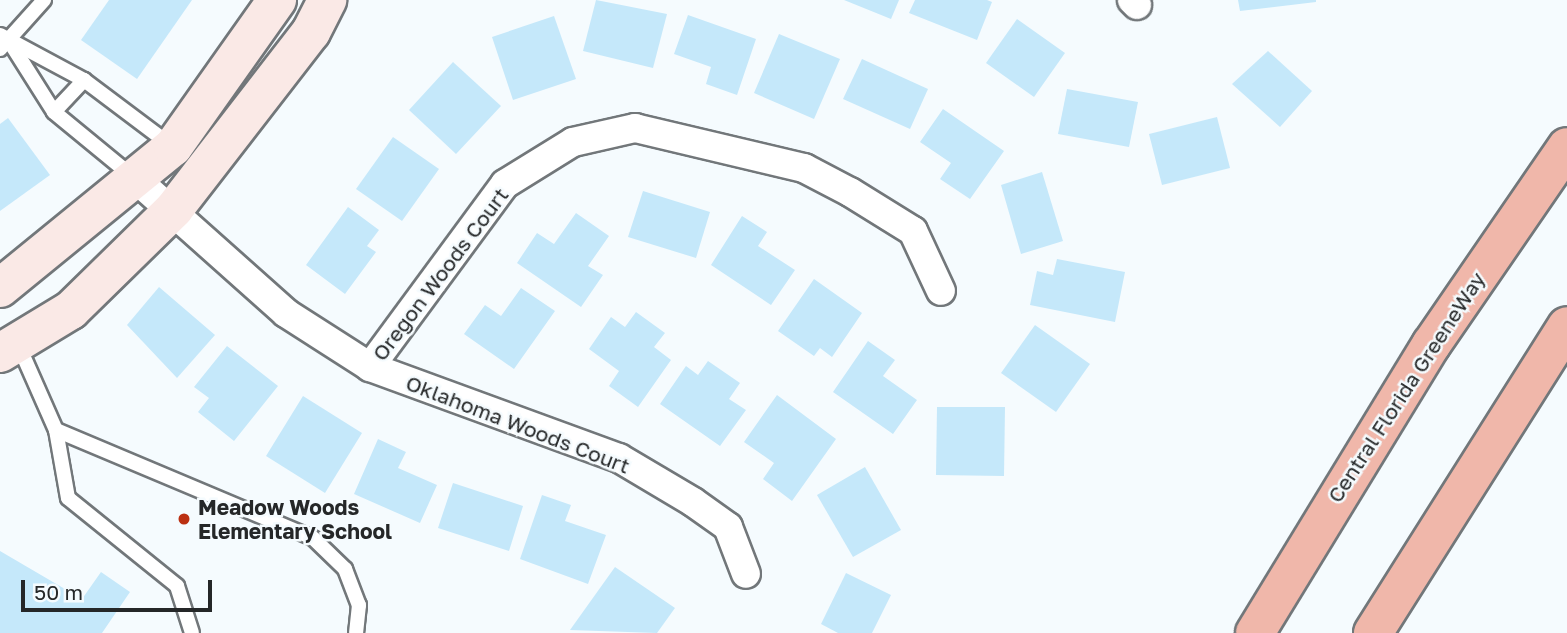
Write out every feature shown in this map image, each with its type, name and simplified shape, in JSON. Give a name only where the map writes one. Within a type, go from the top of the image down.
[{"type":"highway","name":"Central Florida GreeneWay","points":[[1255,633],[1332,501],[1567,147]]},
{"type":"highway","points":[[1373,633],[1567,326]]},
{"type":"highway","points":[[1397,633],[1567,337]]},
{"type":"highway","points":[[1240,633],[1332,501]]},
{"type":"street","points":[[0,288],[138,181],[173,148],[277,0]]},
{"type":"street","points":[[9,348],[71,310],[174,209],[311,32],[327,0]]},
{"type":"street","name":"Oregon Woods Court","points":[[370,367],[505,184],[573,142],[635,128],[804,168],[850,191],[913,231],[941,291]]},
{"type":"street","points":[[173,148],[174,209]]},
{"type":"street","name":"Oklahoma Woods Court","points":[[138,181],[174,209],[286,313],[370,367],[619,458],[728,527],[746,574]]},
{"type":"lane","points":[[4,42],[44,0]]},
{"type":"lane","points":[[4,42],[84,80],[173,148]]},
{"type":"lane","points":[[4,42],[54,112],[138,181]]},
{"type":"lane","points":[[54,112],[84,80]]},
{"type":"lane","points":[[9,348],[55,430],[68,498],[177,586],[192,633]]},
{"type":"lane","points":[[55,430],[313,538],[345,569],[359,605],[356,633]]},
{"type":"building","points":[[109,0],[192,0],[137,79],[81,40]]},
{"type":"building","points":[[596,0],[667,14],[653,68],[583,51]]},
{"type":"building","points":[[844,0],[899,0],[891,19]]},
{"type":"building","points":[[915,0],[992,2],[977,40],[909,13]]},
{"type":"building","points":[[1238,0],[1316,0],[1316,2],[1240,11]]},
{"type":"building","points":[[688,15],[756,39],[737,95],[706,84],[711,67],[674,54]]},
{"type":"building","points":[[554,16],[576,79],[513,100],[492,37]]},
{"type":"building","points":[[1017,19],[1065,53],[1034,97],[986,63]]},
{"type":"building","points":[[779,34],[840,59],[814,119],[754,93]]},
{"type":"building","points":[[1268,51],[1312,91],[1280,127],[1232,84]]},
{"type":"building","points":[[862,59],[928,89],[910,129],[843,99]]},
{"type":"building","points":[[453,62],[501,106],[456,154],[409,110]]},
{"type":"building","points":[[1067,89],[1138,102],[1129,147],[1058,134]]},
{"type":"building","points":[[943,109],[1004,151],[970,199],[940,179],[951,163],[920,142]]},
{"type":"building","points":[[1217,117],[1230,168],[1162,185],[1149,134]]},
{"type":"building","points":[[8,118],[50,175],[0,211],[0,124]]},
{"type":"building","points":[[393,137],[439,169],[402,221],[356,189]]},
{"type":"building","points":[[1042,172],[1063,241],[1021,254],[1001,185]]},
{"type":"building","points":[[643,191],[710,212],[696,258],[628,237]]},
{"type":"building","points":[[348,207],[379,230],[367,246],[376,252],[345,294],[306,265]]},
{"type":"building","points":[[576,213],[609,236],[588,266],[603,275],[581,307],[517,263],[537,233],[554,244]]},
{"type":"building","points":[[742,216],[767,232],[758,246],[795,270],[771,305],[711,265]]},
{"type":"building","points":[[1057,259],[1125,272],[1115,322],[1030,305],[1037,271],[1053,275]]},
{"type":"building","points":[[814,279],[862,313],[832,357],[820,348],[814,356],[778,331]]},
{"type":"building","points":[[159,287],[215,335],[177,378],[127,325]]},
{"type":"building","points":[[521,288],[555,311],[514,369],[464,334],[485,305],[501,316]]},
{"type":"building","points":[[636,312],[665,333],[654,347],[671,360],[638,407],[609,386],[619,371],[589,349],[611,317],[625,327]]},
{"type":"building","points":[[1035,325],[1090,364],[1056,412],[1001,373]]},
{"type":"building","points":[[868,341],[895,360],[883,376],[917,400],[893,434],[833,392]]},
{"type":"building","points":[[227,346],[278,386],[234,441],[198,412],[209,398],[194,387]]},
{"type":"building","points":[[708,361],[740,383],[729,399],[746,410],[720,446],[660,404],[686,366],[698,375]]},
{"type":"building","points":[[777,395],[836,439],[792,501],[763,479],[774,463],[744,442]]},
{"type":"building","points":[[303,396],[362,433],[325,493],[266,456]]},
{"type":"building","points":[[937,407],[1005,407],[1004,476],[936,475]]},
{"type":"building","points":[[378,439],[406,452],[398,468],[437,485],[420,523],[354,494]]},
{"type":"building","points":[[865,467],[901,530],[853,557],[817,495]]},
{"type":"building","points":[[453,483],[523,506],[509,551],[438,528]]},
{"type":"building","points":[[542,495],[571,505],[565,521],[606,535],[588,584],[520,559]]},
{"type":"building","points":[[0,551],[82,599],[101,572],[130,592],[102,633],[0,633]]},
{"type":"building","points":[[615,567],[675,608],[657,633],[570,630]]},
{"type":"building","points":[[846,573],[891,595],[872,633],[838,633],[821,624]]},
{"type":"place","name":"Meadow Woods Elementary School","points":[[184,519]]}]
